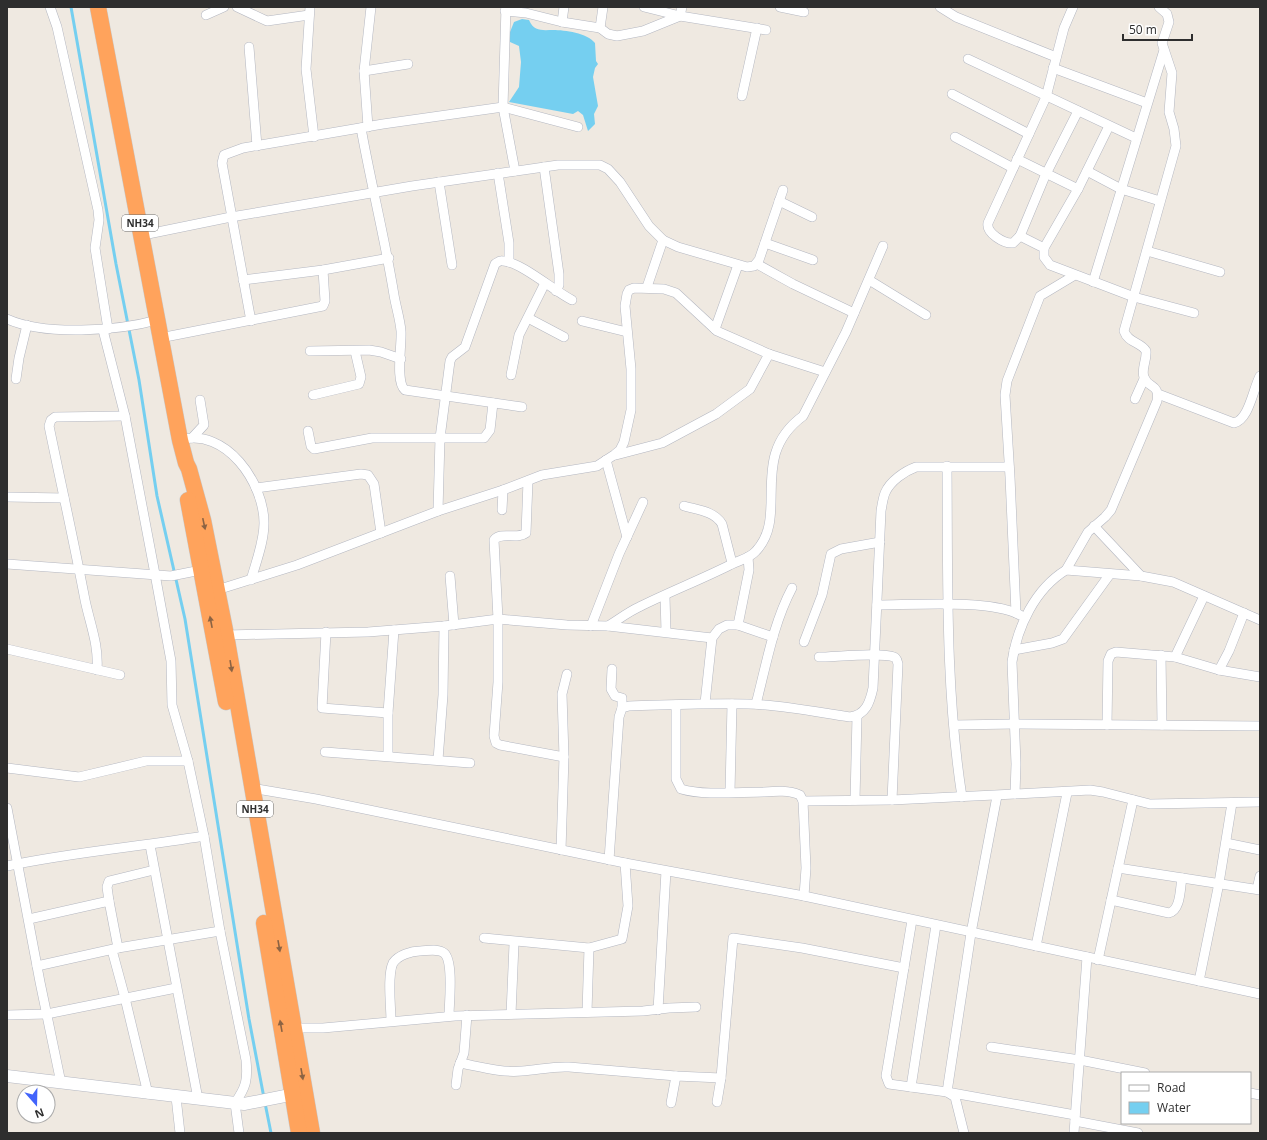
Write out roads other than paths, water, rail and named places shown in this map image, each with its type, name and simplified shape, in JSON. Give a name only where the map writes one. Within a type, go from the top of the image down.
[{"type":"highway","name":"NH34","points":[[98,7],[143,236],[160,338],[186,439],[186,463],[183,471],[196,572],[242,791],[299,1093],[312,1133]]},
{"type":"highway","name":"NH34","points":[[186,463],[189,468],[204,520],[226,635],[294,1028],[299,1093],[299,1133]]},
{"type":"street","points":[[50,7],[58,27],[98,210],[99,220],[95,248],[106,329],[125,416],[171,661],[172,704],[188,761],[204,836],[220,931],[246,1060],[247,1076],[245,1088],[239,1104],[239,1133]]},
{"type":"street","points":[[206,14],[224,7]]},
{"type":"street","points":[[237,7],[267,21],[309,11],[306,70],[314,137]]},
{"type":"street","points":[[371,7],[364,71],[364,127],[373,192],[389,258],[401,330],[401,359],[399,375],[402,388],[405,390],[522,407]]},
{"type":"street","points":[[562,22],[564,7]]},
{"type":"street","points":[[600,28],[603,7]]},
{"type":"street","points":[[644,7],[681,11],[762,29],[742,96]]},
{"type":"street","points":[[780,7],[804,12]]},
{"type":"street","points":[[940,7],[956,17],[1056,57]]},
{"type":"street","points":[[1073,7],[1064,28],[1046,96],[987,228],[989,232],[1010,244],[1020,236],[1047,174],[1078,111]]},
{"type":"street","points":[[1135,398],[1144,379],[1143,368],[1147,356],[1144,348],[1128,339],[1124,331],[1174,154],[1176,140],[1169,112],[1172,73],[1164,50],[1163,36],[1169,22],[1167,14],[1159,7]]},
{"type":"street","points":[[515,170],[503,108],[506,9],[525,10],[562,22],[600,28],[608,34],[617,36],[643,31],[681,11]]},
{"type":"street","points":[[249,47],[257,146]]},
{"type":"street","points":[[1093,282],[1164,50]]},
{"type":"street","points":[[968,59],[1136,138]]},
{"type":"street","points":[[364,71],[408,64]]},
{"type":"street","points":[[1053,68],[1147,103]]},
{"type":"street","points":[[952,94],[1029,134]]},
{"type":"street","points":[[251,321],[222,163],[224,155],[242,148],[314,137],[364,127],[503,108],[578,127]]},
{"type":"street","points":[[1109,126],[1078,189],[1044,248],[1046,262],[1075,275],[1134,297],[1194,314]]},
{"type":"street","points":[[955,137],[1013,168]]},
{"type":"street","points":[[1017,159],[1078,189]]},
{"type":"street","points":[[143,236],[231,217],[373,192],[515,170],[558,165],[600,165],[608,169],[620,182],[649,226],[663,240],[678,247],[738,265],[747,267],[756,264],[793,284],[854,313]]},
{"type":"street","points":[[544,167],[558,268],[559,285],[556,291]]},
{"type":"street","points":[[1087,171],[1121,189],[1160,201]]},
{"type":"street","points":[[498,173],[509,243],[509,262]]},
{"type":"street","points":[[439,182],[452,265]]},
{"type":"street","points":[[756,264],[765,243],[783,190]]},
{"type":"street","points":[[779,201],[812,217]]},
{"type":"street","points":[[1020,236],[1044,248]]},
{"type":"street","points":[[647,287],[663,240]]},
{"type":"street","points":[[765,243],[814,260]]},
{"type":"street","points":[[608,626],[637,607],[707,577],[732,563],[748,557],[756,551],[765,538],[770,527],[771,469],[777,449],[793,423],[803,416],[854,313],[883,246]]},
{"type":"street","points":[[1147,251],[1220,272]]},
{"type":"street","points":[[243,280],[322,270],[389,258]]},
{"type":"street","points":[[438,510],[440,438],[450,361],[452,357],[465,347],[495,264],[501,260],[524,268],[556,291],[572,300]]},
{"type":"street","points":[[715,329],[738,265]]},
{"type":"street","points":[[160,338],[323,306],[325,301],[322,270]]},
{"type":"street","points":[[1015,794],[1015,724],[1012,662],[1021,616],[1005,395],[1007,381],[1040,296],[1075,275]]},
{"type":"street","points":[[869,280],[926,315]]},
{"type":"street","points":[[511,375],[519,335],[545,283]]},
{"type":"street","points":[[217,590],[297,565],[438,510],[555,472],[597,466],[610,458],[620,450],[624,442],[631,410],[631,369],[625,306],[627,294],[634,288],[647,287],[664,289],[676,293],[715,329],[769,354],[825,372]]},
{"type":"street","points":[[528,318],[564,337]]},
{"type":"street","points":[[7,319],[27,325],[106,329],[140,325],[157,320]]},
{"type":"street","points":[[582,321],[627,332]]},
{"type":"street","points":[[16,379],[19,368],[19,358],[27,325]]},
{"type":"street","points":[[313,395],[359,384],[361,377],[355,351]]},
{"type":"street","points":[[310,352],[381,352],[401,359]]},
{"type":"street","points":[[610,458],[662,443],[716,414],[750,389],[769,354]]},
{"type":"street","points":[[1158,394],[1234,423],[1239,422],[1245,416],[1260,376]]},
{"type":"street","points":[[1021,616],[1027,611],[1056,576],[1066,570],[1088,532],[1111,510],[1157,401],[1158,394],[1156,389],[1144,379]]},
{"type":"street","points":[[186,439],[204,425],[200,400]]},
{"type":"street","points":[[308,432],[311,446],[319,449],[344,442],[372,438],[484,438],[490,430],[493,403]]},
{"type":"street","points":[[96,670],[96,649],[49,426],[51,420],[55,417],[125,416]]},
{"type":"street","points":[[186,439],[219,445],[229,452],[243,466],[256,488],[260,497],[264,525],[260,548],[250,580]]},
{"type":"street","points":[[610,458],[627,537]]},
{"type":"street","points":[[622,708],[629,706],[705,703],[756,704],[787,707],[850,717],[857,716],[863,712],[870,702],[875,656],[881,511],[888,489],[908,470],[916,466],[1010,467]]},
{"type":"street","points":[[947,466],[948,605],[954,725],[957,763],[962,797]]},
{"type":"street","points":[[256,488],[345,476],[368,475],[374,484],[381,533]]},
{"type":"street","points":[[528,481],[528,527],[526,533],[523,536],[499,536],[494,540],[498,619],[498,682],[494,736],[496,742],[500,745],[564,757]]},
{"type":"street","points":[[502,510],[503,490]]},
{"type":"street","points":[[7,497],[64,498]]},
{"type":"street","points":[[591,626],[627,537],[643,502]]},
{"type":"street","points":[[684,506],[709,512],[719,519],[722,524],[732,563]]},
{"type":"street","points":[[1094,526],[1141,576]]},
{"type":"street","points":[[804,642],[822,595],[831,554],[841,549],[880,542]]},
{"type":"street","points":[[738,625],[748,570],[748,557]]},
{"type":"street","points":[[7,564],[79,568],[171,576],[196,572]]},
{"type":"street","points":[[1066,570],[1141,576],[1173,582],[1260,620]]},
{"type":"street","points":[[1014,650],[1052,643],[1063,639],[1110,574]]},
{"type":"street","points":[[450,576],[454,625]]},
{"type":"street","points":[[756,704],[773,637],[784,604],[792,588]]},
{"type":"street","points":[[665,596],[666,632]]},
{"type":"street","points":[[1175,656],[1204,596]]},
{"type":"street","points":[[877,605],[948,605],[1003,608],[1021,616]]},
{"type":"street","points":[[1219,670],[1229,651],[1244,613]]},
{"type":"street","points":[[226,635],[394,630],[454,625],[498,619],[608,626],[712,638]]},
{"type":"street","points":[[705,703],[712,638],[719,629],[727,625],[738,625],[773,637]]},
{"type":"street","points":[[438,760],[443,695],[444,626]]},
{"type":"street","points":[[388,756],[388,713],[394,630]]},
{"type":"street","points":[[326,632],[322,708],[388,713]]},
{"type":"street","points":[[7,649],[120,675]]},
{"type":"street","points":[[1107,725],[1108,661],[1111,654],[1123,651],[1175,656],[1219,670],[1260,677]]},
{"type":"street","points":[[1160,655],[1162,725]]},
{"type":"street","points":[[819,657],[893,656],[898,664],[892,800]]},
{"type":"street","points":[[609,860],[619,717],[622,708],[622,698],[615,696],[612,690],[612,669]]},
{"type":"street","points":[[561,850],[564,757],[562,694],[567,674]]},
{"type":"street","points":[[730,792],[732,704]]},
{"type":"street","points":[[676,705],[676,779],[681,789],[689,791],[730,792],[786,791],[800,795],[803,801],[806,868],[804,896]]},
{"type":"street","points":[[855,800],[857,716]]},
{"type":"street","points":[[954,725],[1260,726]]},
{"type":"street","points":[[324,752],[470,762]]},
{"type":"street","points":[[7,768],[79,777],[146,761],[188,761]]},
{"type":"street","points":[[252,790],[257,789],[316,799],[609,860],[804,896],[970,933],[1260,994]]},
{"type":"street","points":[[803,801],[892,800],[997,796],[1015,794],[1067,793],[1090,790],[1150,804],[1260,802]]},
{"type":"street","points":[[1036,946],[1067,793]]},
{"type":"street","points":[[947,1092],[970,933],[997,796]]},
{"type":"street","points":[[1098,960],[1133,800]]},
{"type":"street","points":[[1198,981],[1219,884],[1232,803]]},
{"type":"street","points":[[7,808],[61,1083]]},
{"type":"street","points":[[7,866],[102,850],[150,845],[204,836]]},
{"type":"street","points":[[1226,843],[1260,850]]},
{"type":"street","points":[[150,845],[198,1098]]},
{"type":"street","points":[[484,938],[589,948],[622,939],[628,906],[625,863]]},
{"type":"street","points":[[1118,868],[1259,890],[1260,876]]},
{"type":"street","points":[[148,1094],[115,949],[107,887],[109,881],[154,870]]},
{"type":"street","points":[[658,1010],[666,871]]},
{"type":"street","points":[[1111,900],[1169,913],[1173,912],[1177,908],[1182,878]]},
{"type":"street","points":[[29,919],[109,901]]},
{"type":"street","points":[[912,920],[886,1076],[889,1084],[947,1092],[1075,1118],[1138,1133]]},
{"type":"street","points":[[911,1088],[936,925]]},
{"type":"street","points":[[37,966],[115,949],[220,931]]},
{"type":"street","points":[[717,1102],[721,1078],[733,938],[802,948],[904,968]]},
{"type":"street","points":[[511,1014],[514,944]]},
{"type":"street","points":[[587,1012],[589,948]]},
{"type":"street","points":[[391,1021],[391,973],[394,963],[399,958],[417,951],[439,951],[445,953],[448,959],[450,968],[449,1016]]},
{"type":"street","points":[[1074,1133],[1087,957]]},
{"type":"street","points":[[7,1015],[47,1014],[176,988]]},
{"type":"street","points":[[294,1028],[323,1028],[467,1015],[658,1010],[696,1007]]},
{"type":"street","points":[[456,1085],[460,1063],[464,1053],[467,1015]]},
{"type":"street","points":[[991,1047],[1080,1060],[1140,1072]]},
{"type":"street","points":[[460,1063],[507,1072],[523,1072],[553,1066],[676,1076],[721,1078]]},
{"type":"street","points":[[7,1076],[239,1104],[299,1093]]},
{"type":"street","points":[[671,1103],[676,1076]]},
{"type":"street","points":[[947,1092],[955,1097],[964,1133]]},
{"type":"street","points":[[176,1097],[180,1133]]},
{"type":"water","points":[[522,19],[529,20],[533,27],[539,30],[564,31],[581,34],[595,43],[596,61],[598,64],[595,68],[593,77],[598,106],[594,114],[595,124],[588,131],[583,115],[578,111],[573,114],[509,102],[519,87],[521,62],[519,46],[510,42],[510,32],[514,22]]},
{"type":"waterway","points":[[71,7],[116,264],[139,380],[157,496],[185,619],[249,1019],[264,1098]]},
{"type":"waterway","points":[[265,1103],[271,1133]]}]
